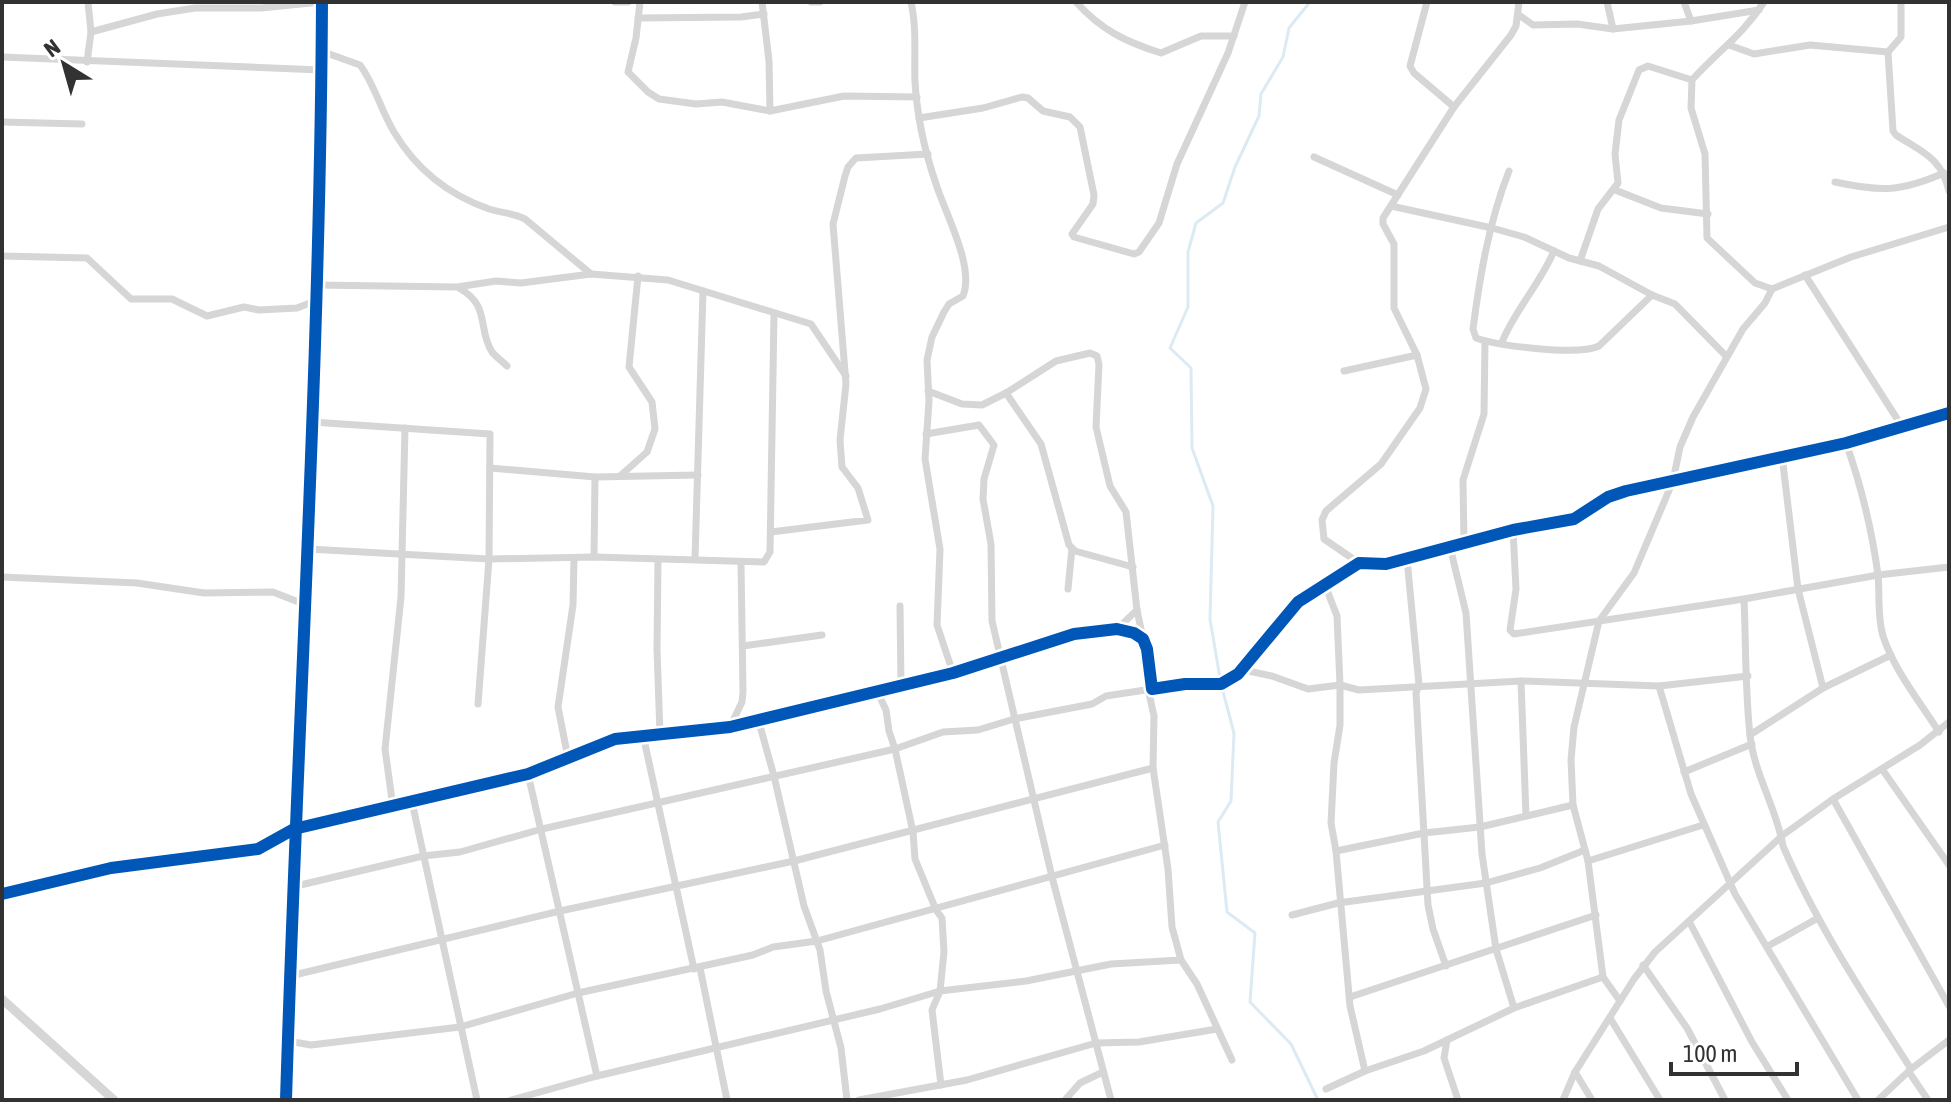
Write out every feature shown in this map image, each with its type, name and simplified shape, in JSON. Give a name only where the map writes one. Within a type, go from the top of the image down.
[{"type":"street","points":[[87,62],[91,32],[88,2]]},
{"type":"street","points":[[91,32],[157,14],[195,8],[261,8],[322,2],[308,549],[294,829],[286,1100]]},
{"type":"street","points":[[615,2],[628,2]]},
{"type":"street","points":[[640,2],[628,72],[654,97],[688,104],[731,103],[770,111],[844,96],[917,97]]},
{"type":"street","points":[[762,2],[770,111]]},
{"type":"street","points":[[811,2],[820,2]]},
{"type":"street","points":[[911,2],[919,118],[936,186],[959,245],[966,286],[963,296],[949,304],[944,312],[932,337],[927,360],[925,459],[940,549],[937,625],[953,673]]},
{"type":"street","points":[[1076,2],[1107,31],[1161,53],[1201,36],[1234,36]]},
{"type":"street","points":[[919,118],[983,108],[1022,97],[1028,98],[1043,111],[1070,117],[1080,127],[1094,195],[1091,210],[1072,234],[1134,254],[1139,252],[1159,223],[1177,164],[1234,36],[1245,2]]},
{"type":"street","points":[[1427,2],[1410,66],[1454,107]]},
{"type":"street","points":[[1519,2],[1519,15],[1511,35],[1454,107],[1383,218],[1394,244],[1393,300],[1417,355],[1426,389],[1420,408],[1381,464],[1326,511],[1322,520],[1324,539],[1359,563],[1379,564],[1407,559],[1513,530],[1574,519],[1608,497],[1846,443],[1949,413]]},
{"type":"street","points":[[1607,2],[1613,29]]},
{"type":"street","points":[[1684,2],[1691,21]]},
{"type":"street","points":[[1764,2],[1744,32],[1709,61],[1692,80],[1691,108],[1705,154],[1707,238],[1755,283],[1772,289]]},
{"type":"street","points":[[1901,2],[1901,37],[1888,52],[1893,131],[1936,160],[1949,191]]},
{"type":"street","points":[[1519,15],[1533,25],[1577,24],[1613,29],[1759,10]]},
{"type":"street","points":[[638,18],[764,14]]},
{"type":"street","points":[[1729,45],[1754,54],[1810,45],[1888,52]]},
{"type":"street","points":[[321,51],[360,65],[392,130],[412,158],[436,181],[486,208],[514,213],[525,219],[591,274]]},
{"type":"street","points":[[2,57],[321,70]]},
{"type":"street","points":[[1580,261],[1598,209],[1615,190],[1619,178],[1615,154],[1619,120],[1639,70],[1648,66],[1692,80]]},
{"type":"street","points":[[2,122],[82,124]]},
{"type":"street","points":[[771,532],[868,520],[858,488],[842,467],[840,440],[846,376],[833,224],[835,208],[848,167],[856,158],[928,154]]},
{"type":"street","points":[[1314,157],[1398,195]]},
{"type":"street","points":[[1509,171],[1481,265],[1473,329],[1476,338],[1549,350],[1591,350],[1652,295]]},
{"type":"street","points":[[1835,182],[1874,190],[1910,187],[1944,173]]},
{"type":"street","points":[[1615,190],[1661,208],[1708,214]]},
{"type":"street","points":[[1391,206],[1524,237],[1599,266],[1675,304],[1726,356]]},
{"type":"street","points":[[1620,1001],[1603,977],[1588,861],[1573,805],[1572,746],[1599,621],[1634,573],[1673,481],[1686,431],[1726,356],[1772,289],[1863,253],[1949,227]]},
{"type":"street","points":[[1502,342],[1542,277],[1554,251]]},
{"type":"street","points":[[2,256],[87,258],[131,299],[172,299],[207,316],[244,307],[259,310],[297,308],[315,301]]},
{"type":"street","points":[[315,285],[457,287],[591,274],[638,276],[679,283],[815,327],[846,376]]},
{"type":"street","points":[[1805,275],[1903,428]]},
{"type":"street","points":[[620,476],[647,452],[655,429],[652,402],[629,367],[638,276]]},
{"type":"street","points":[[457,287],[475,301],[482,313],[492,352],[507,366]]},
{"type":"street","points":[[695,559],[703,291]]},
{"type":"street","points":[[308,549],[489,559],[594,557],[695,559],[741,564],[764,562],[769,558],[771,532],[774,314]]},
{"type":"street","points":[[1464,543],[1463,480],[1484,414],[1485,341]]},
{"type":"street","points":[[928,391],[972,406],[993,401],[1056,361],[1090,353],[1097,356],[1096,427],[1110,486],[1126,512],[1137,610],[1147,649],[1154,716],[1153,768],[1165,845],[1172,927],[1181,960],[1197,984],[1232,1060]]},
{"type":"street","points":[[1344,371],[1417,355]]},
{"type":"street","points":[[1006,393],[1041,444],[1065,539],[1072,548],[1133,567]]},
{"type":"street","points":[[312,422],[486,431],[491,438],[489,559],[478,704]]},
{"type":"street","points":[[926,434],[979,425],[993,441],[994,451],[984,479],[983,499],[991,544],[992,621],[1052,877],[1111,1100]]},
{"type":"street","points":[[393,807],[385,749],[401,597],[405,428]]},
{"type":"street","points":[[1846,443],[1860,488],[1878,575],[1879,621],[1891,655],[1939,732]]},
{"type":"street","points":[[1782,456],[1798,589],[1823,688]]},
{"type":"street","points":[[490,468],[595,477],[698,475]]},
{"type":"street","points":[[594,557],[595,477]]},
{"type":"street","points":[[1513,530],[1516,589],[1511,633],[1744,599],[1878,575],[1949,567]]},
{"type":"street","points":[[1450,547],[1466,613],[1486,883],[1496,949],[1514,1008]]},
{"type":"street","points":[[1068,589],[1072,548]]},
{"type":"street","points":[[568,758],[558,707],[573,605],[574,559]]},
{"type":"street","points":[[1407,559],[1419,685],[1416,693],[1429,917],[1446,966]]},
{"type":"street","points":[[658,560],[660,734]]},
{"type":"street","points":[[292,887],[423,856],[460,852],[542,829],[895,749],[943,732],[978,730],[1014,719],[1092,704],[1106,696],[1185,684],[1221,684],[1244,670],[1290,610],[1311,592],[1359,563]]},
{"type":"street","points":[[730,727],[742,702],[741,564]]},
{"type":"street","points":[[2,577],[137,583],[204,593],[273,592],[306,605]]},
{"type":"street","points":[[1325,585],[1337,616],[1340,685],[1340,725],[1331,812],[1338,903],[1351,1016],[1365,1071]]},
{"type":"street","points":[[1744,599],[1750,735],[1762,785],[1783,835],[1783,846],[1818,918],[1928,1100]]},
{"type":"street","points":[[900,606],[901,685]]},
{"type":"street","points":[[1117,629],[1137,610]]},
{"type":"street","points":[[2,894],[111,868],[258,849],[294,829],[528,774],[615,739],[730,727],[953,673],[1053,639],[1093,630],[1117,629],[1143,639]]},
{"type":"street","points":[[743,646],[822,635]]},
{"type":"street","points":[[1750,735],[1823,688],[1891,655]]},
{"type":"street","points":[[1244,670],[1308,689],[1340,685],[1359,690],[1521,681],[1659,686],[1748,676]]},
{"type":"street","points":[[1521,681],[1526,816]]},
{"type":"street","points":[[1659,686],[1703,825],[1735,894],[1858,1100]]},
{"type":"street","points":[[877,691],[886,710],[895,749],[913,832],[915,859],[942,918],[944,941],[940,991],[932,1010],[941,1085]]},
{"type":"street","points":[[758,719],[804,906],[817,941],[841,1048],[847,1100]]},
{"type":"street","points":[[1563,1100],[1575,1072],[1643,965],[1783,835],[1833,799],[1939,732],[1949,722]]},
{"type":"street","points":[[643,735],[727,1100]]},
{"type":"street","points":[[1684,772],[1752,744]]},
{"type":"street","points":[[290,976],[560,911],[794,861],[1153,768]]},
{"type":"street","points":[[1882,769],[1949,865]]},
{"type":"street","points":[[528,774],[597,1076]]},
{"type":"street","points":[[1833,799],[1949,1006]]},
{"type":"street","points":[[412,802],[477,1100]]},
{"type":"street","points":[[1336,851],[1424,833],[1480,827],[1573,805]]},
{"type":"street","points":[[1588,861],[1703,825]]},
{"type":"street","points":[[288,1041],[311,1045],[460,1027],[578,993],[697,969],[773,947],[817,941],[1165,845]]},
{"type":"street","points":[[1292,915],[1338,903],[1486,883],[1540,868],[1585,850]]},
{"type":"street","points":[[1350,997],[1596,915]]},
{"type":"street","points":[[1768,946],[1818,918]]},
{"type":"street","points":[[1689,921],[1752,1042],[1788,1100]]},
{"type":"street","points":[[511,1100],[940,991],[1026,981],[1111,964],[1181,960]]},
{"type":"street","points":[[1643,965],[1687,1028],[1725,1100]]},
{"type":"street","points":[[1326,1089],[1365,1071],[1424,1051],[1514,1008],[1603,977]]},
{"type":"street","points":[[2,999],[114,1100]]},
{"type":"street","points":[[1610,1018],[1660,1100]]},
{"type":"street","points":[[859,1100],[967,1080],[1096,1043],[1139,1042],[1217,1029]]},
{"type":"street","points":[[1447,1040],[1444,1058],[1458,1100]]},
{"type":"street","points":[[1878,1100],[1949,1040]]},
{"type":"street","points":[[1065,1100],[1080,1083],[1103,1072]]},
{"type":"street","points":[[1575,1072],[1592,1100]]},
{"type":"waterway","points":[[1310,2],[1289,28],[1283,57],[1261,94],[1259,116],[1235,167],[1223,203],[1196,223],[1188,252],[1188,307],[1170,348],[1191,368],[1192,448],[1213,506],[1210,619],[1221,684],[1234,733],[1231,801],[1218,822],[1227,912],[1255,933],[1250,1002],[1291,1044],[1318,1100]]},
{"type":"cycle path","points":[[286,1100],[313,414],[322,2]]},
{"type":"cycle path","points":[[2,894],[111,868],[258,849],[294,829],[528,774],[615,739],[730,727],[953,673],[1074,634],[1117,629],[1143,639],[1152,689],[1185,684],[1221,684],[1238,674],[1298,602],[1359,563],[1386,564],[1513,530],[1574,519],[1608,497],[1626,491],[1846,443],[1949,413]]}]
